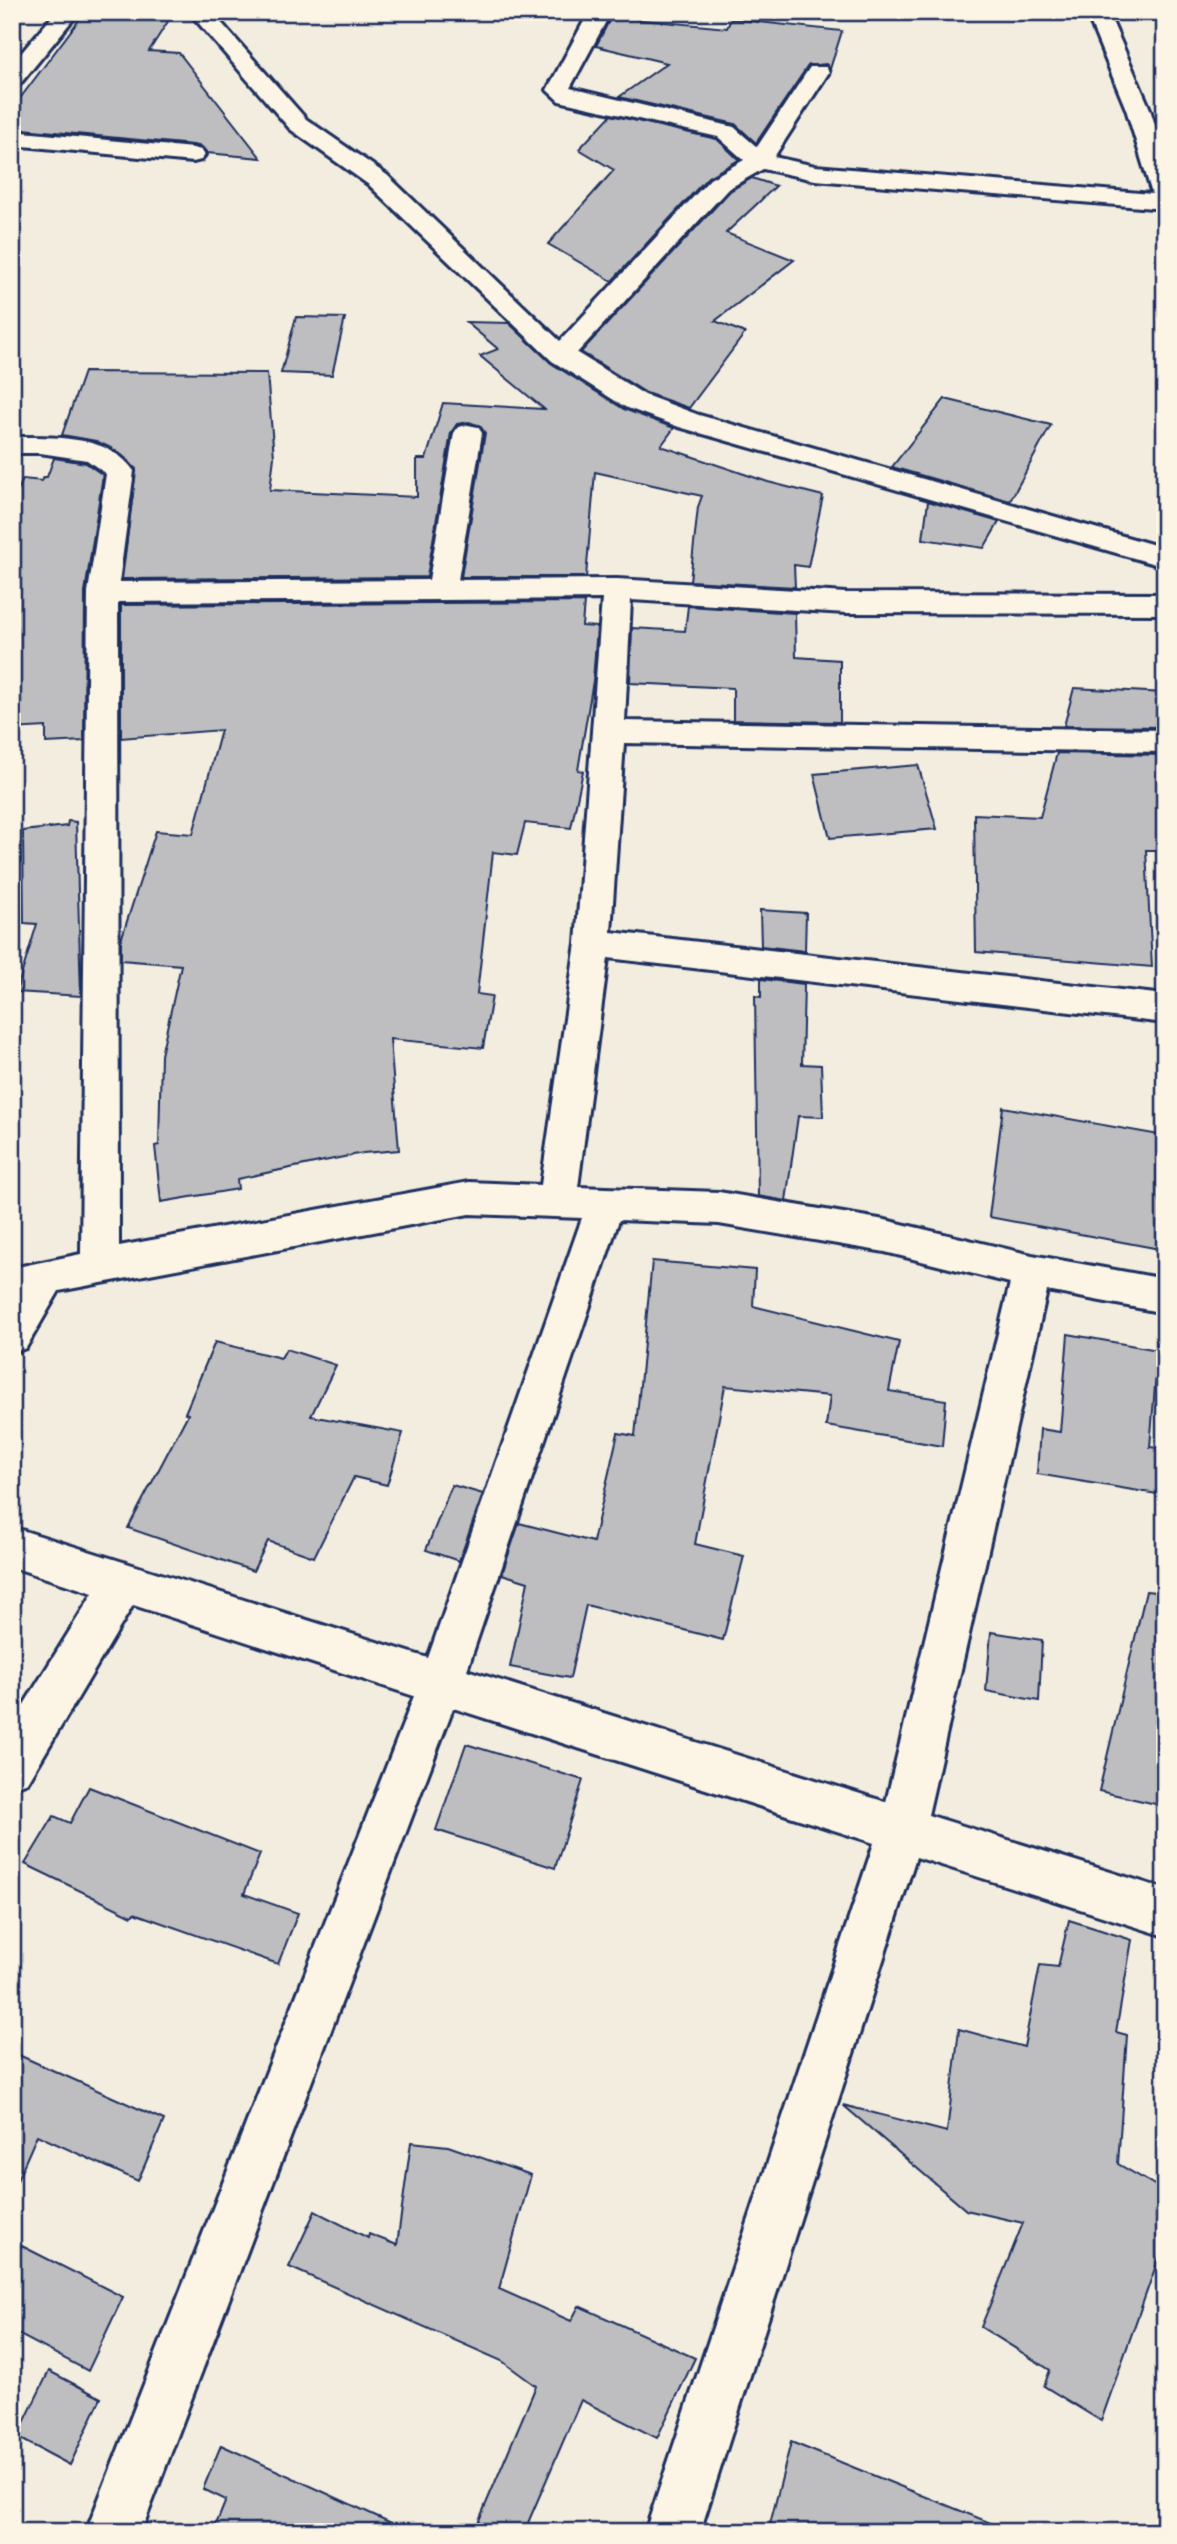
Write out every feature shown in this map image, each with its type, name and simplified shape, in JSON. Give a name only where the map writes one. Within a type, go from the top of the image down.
[{"type":"street","points":[[12,79],[68,12]]},
{"type":"street","points":[[200,12],[298,124],[378,180],[561,355],[635,401],[690,421],[1165,558]]},
{"type":"street","points":[[600,12],[558,90],[567,96],[726,132],[759,160],[815,173],[1165,202]]},
{"type":"street","points":[[1097,12],[1138,109],[1165,195]]},
{"type":"street","points":[[561,355],[719,184],[759,160],[818,72]]},
{"type":"street","points":[[12,138],[193,155]]},
{"type":"street","points":[[442,591],[468,433]]},
{"type":"street","points":[[12,445],[40,445],[95,453],[120,471],[103,592],[100,1266]]},
{"type":"street","points":[[557,1202],[593,943],[617,589]]},
{"type":"street","points":[[103,592],[617,589],[846,603],[1165,604]]},
{"type":"street","points":[[609,732],[1165,741]]},
{"type":"street","points":[[593,943],[1165,1009]]},
{"type":"street","points":[[12,1336],[29,1281],[469,1198],[719,1208],[885,1236],[1032,1272],[1165,1296]]},
{"type":"street","points":[[113,2532],[441,1683],[606,1203]]},
{"type":"street","points":[[672,2532],[902,1829],[1032,1272]]},
{"type":"street","points":[[12,1547],[1165,1913]]},
{"type":"street","points":[[12,1766],[123,1582]]},
{"type":"building","points":[[85,12],[174,12],[149,51],[179,53],[261,158],[207,153],[202,147],[193,145],[12,128],[12,109]]},
{"type":"building","points":[[611,17],[727,28],[731,19],[842,31],[830,69],[826,64],[808,66],[756,143],[735,124],[619,97],[667,63],[596,46]]},
{"type":"building","points":[[611,115],[717,139],[739,160],[708,177],[612,281],[548,244],[614,170],[579,149]]},
{"type":"building","points":[[752,178],[776,186],[726,233],[794,260],[715,321],[745,333],[689,408],[646,393],[581,352],[730,191]]},
{"type":"building","points":[[296,317],[345,318],[332,375],[281,373]]},
{"type":"building","points":[[466,322],[509,323],[551,363],[624,409],[674,428],[661,446],[768,482],[823,496],[808,567],[794,565],[795,587],[690,581],[698,507],[702,496],[595,472],[586,577],[461,577],[485,433],[480,426],[469,422],[457,424],[451,433],[427,577],[122,579],[136,469],[111,448],[96,441],[62,435],[84,372],[267,373],[274,457],[270,490],[417,497],[417,459],[426,459],[443,403],[544,409],[480,356],[498,349]]},
{"type":"building","points":[[945,399],[1051,425],[1010,501],[892,467]]},
{"type":"building","points":[[54,458],[86,463],[103,475],[85,592],[84,741],[46,743],[46,727],[12,729],[12,505],[23,479],[42,481],[47,477]]},
{"type":"building","points":[[928,501],[999,522],[984,548],[923,539]]},
{"type":"building","points":[[584,602],[582,626],[597,627],[593,681],[578,770],[583,771],[571,828],[525,823],[517,855],[493,852],[477,994],[492,996],[483,1048],[390,1039],[399,1150],[363,1153],[237,1179],[238,1189],[161,1202],[155,1146],[159,1145],[161,1055],[181,965],[121,960],[121,940],[156,831],[193,834],[221,730],[121,738],[121,605]]},
{"type":"building","points":[[688,606],[795,613],[796,657],[840,660],[840,722],[733,720],[733,688],[630,683],[632,628],[685,631]]},
{"type":"building","points":[[1074,688],[1165,693],[1165,727],[1064,726]]},
{"type":"building","points":[[1057,753],[1165,755],[1165,850],[1146,850],[1152,967],[976,952],[974,814],[1040,817]]},
{"type":"building","points":[[918,765],[937,829],[830,838],[814,774]]},
{"type":"building","points":[[68,821],[76,822],[81,996],[16,992],[37,924],[24,923],[23,831],[67,826]]},
{"type":"building","points":[[760,910],[806,913],[805,951],[761,946]]},
{"type":"building","points":[[761,979],[804,984],[802,1064],[821,1065],[823,1117],[798,1116],[786,1201],[758,1196],[755,996],[761,997]]},
{"type":"building","points":[[1003,1107],[1165,1136],[1165,1250],[989,1217]]},
{"type":"building","points":[[652,1261],[755,1270],[753,1306],[899,1342],[889,1391],[946,1400],[942,1446],[826,1426],[830,1396],[725,1386],[695,1544],[744,1556],[723,1640],[586,1605],[570,1678],[510,1667],[528,1582],[502,1574],[519,1523],[593,1542],[618,1433],[635,1436]]},
{"type":"building","points":[[1068,1334],[1158,1350],[1150,1447],[1164,1449],[1163,1495],[1037,1474],[1040,1429],[1060,1432]]},
{"type":"building","points":[[215,1342],[281,1358],[286,1349],[336,1365],[311,1416],[403,1433],[387,1485],[354,1477],[314,1557],[268,1541],[253,1571],[128,1528],[188,1414],[185,1413]]},
{"type":"building","points":[[452,1485],[483,1494],[459,1561],[426,1550]]},
{"type":"building","points":[[1146,1591],[1165,1593],[1165,1751],[1160,1805],[1099,1791]]},
{"type":"building","points":[[991,1632],[1042,1640],[1039,1701],[986,1691]]},
{"type":"building","points":[[466,1744],[583,1780],[555,1868],[436,1830]]},
{"type":"building","points":[[89,1787],[260,1854],[244,1894],[298,1913],[278,1964],[134,1913],[132,1916],[25,1864],[54,1816],[70,1823]]},
{"type":"building","points":[[1069,1920],[1132,1940],[1116,2032],[1127,2035],[1118,2164],[1165,2191],[1165,2240],[1101,2421],[1044,2386],[1050,2370],[981,2327],[1023,2223],[966,2210],[843,2105],[947,2132],[959,2029],[1024,2047],[1040,1965],[1058,1967]]},
{"type":"building","points":[[12,2052],[164,2120],[138,2181],[37,2135],[12,2192]]},
{"type":"building","points":[[411,2142],[448,2146],[531,2175],[499,2289],[571,2321],[579,2306],[695,2358],[657,2438],[581,2400],[524,2532],[474,2532],[536,2386],[502,2361],[289,2267],[315,2211],[368,2238],[369,2234],[397,2245]]},
{"type":"building","points":[[12,2241],[123,2297],[88,2371],[12,2331]]},
{"type":"building","points":[[49,2371],[101,2398],[70,2465],[17,2437]]},
{"type":"building","points":[[791,2442],[1008,2530],[768,2532]]},
{"type":"building","points":[[221,2445],[411,2532],[213,2532],[226,2500],[203,2489]]}]
